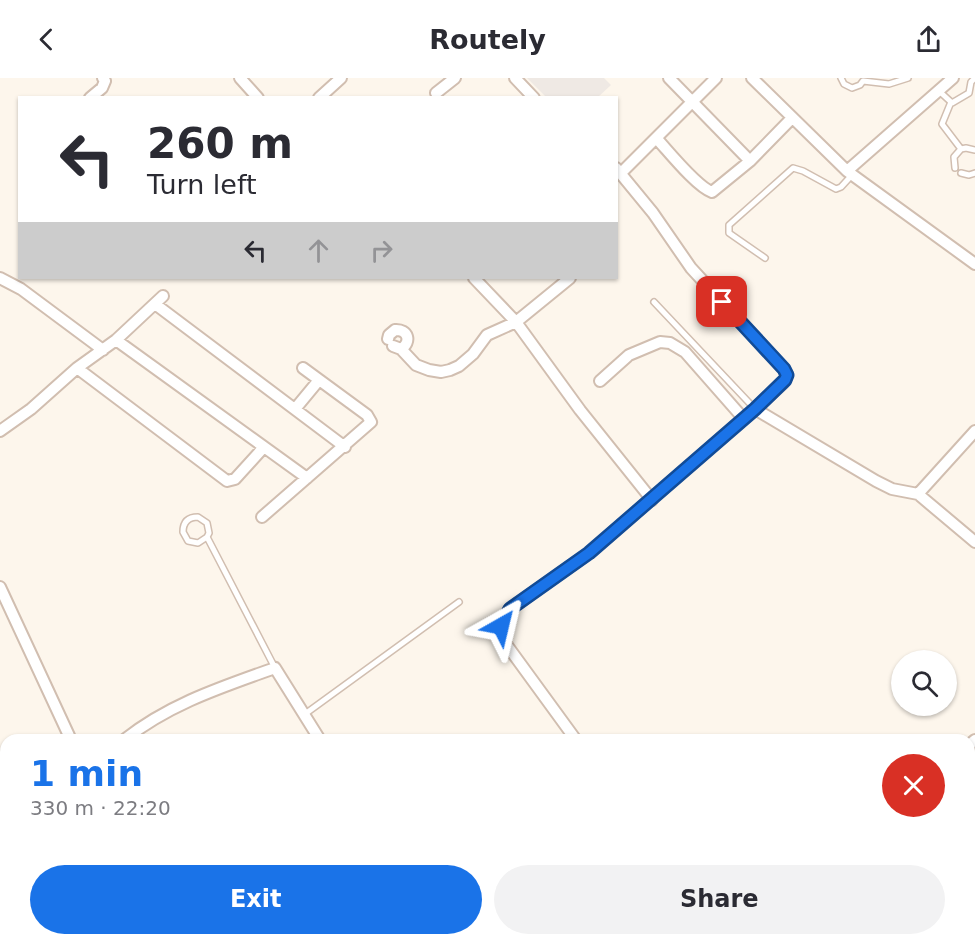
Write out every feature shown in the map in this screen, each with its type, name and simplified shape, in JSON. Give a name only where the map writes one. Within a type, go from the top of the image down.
[{"type":"street","points":[[92,96],[104,85],[103,78]]},
{"type":"street","points":[[240,78],[256,96]]},
{"type":"street","points":[[321,96],[341,78]]},
{"type":"street","points":[[435,93],[455,78]]},
{"type":"street","points":[[515,78],[532,96]]},
{"type":"street","points":[[669,78],[750,161]]},
{"type":"street","points":[[572,734],[506,644],[501,626],[510,609],[575,565],[755,409],[787,377],[786,372],[691,268],[653,213],[619,171],[657,139],[716,78]]},
{"type":"street","points":[[752,78],[849,173],[975,264]]},
{"type":"street","points":[[849,173],[953,78]]},
{"type":"street","points":[[657,139],[710,192],[750,161],[792,118]]},
{"type":"street","points":[[0,278],[21,289],[103,350]]},
{"type":"street","points":[[475,279],[516,322],[580,410],[652,500]]},
{"type":"street","points":[[394,345],[416,365],[435,372],[450,370],[459,366],[473,354],[486,336],[516,322],[569,279]]},
{"type":"street","points":[[0,431],[32,409],[77,368],[116,340],[159,300],[345,447]]},
{"type":"street","points":[[116,340],[307,478]]},
{"type":"street","points":[[600,381],[629,355],[660,342],[670,343],[685,352],[743,418]]},
{"type":"street","points":[[77,368],[227,481],[235,479],[264,447]]},
{"type":"street","points":[[262,517],[345,447],[369,425],[371,420],[303,368]]},
{"type":"street","points":[[295,409],[319,380]]},
{"type":"street","points":[[755,409],[876,481],[892,489],[918,494],[975,543]]},
{"type":"street","points":[[918,494],[975,431]]},
{"type":"street","points":[[0,587],[68,734]]},
{"type":"street","points":[[132,734],[160,714],[184,702],[275,668],[317,734]]},
{"type":"lane","points":[[841,78],[844,84],[852,88],[860,85],[863,79],[889,84],[908,78]]},
{"type":"lane","points":[[961,149],[942,124],[943,118],[951,103],[971,96],[971,82],[975,78]]},
{"type":"lane","points":[[939,91],[951,103]]},
{"type":"lane","points":[[955,168],[954,158],[961,149],[975,150]]},
{"type":"lane","points":[[765,258],[729,233],[729,225],[792,169],[803,171],[836,189],[841,187],[849,173]]},
{"type":"lane","points":[[961,173],[969,176],[975,173]]},
{"type":"lane","points":[[654,302],[755,409]]},
{"type":"lane","points":[[207,537],[198,543],[188,541],[183,532],[185,522],[193,517],[203,519],[209,527],[207,537],[275,668]]},
{"type":"lane","points":[[305,714],[459,602]]},
{"type":"shaded area","points":[[527,78],[604,78],[611,85],[599,96],[545,96]]},
{"type":"route","points":[[501,626],[510,609],[575,565],[783,383],[787,377],[784,369],[722,302]]}]
